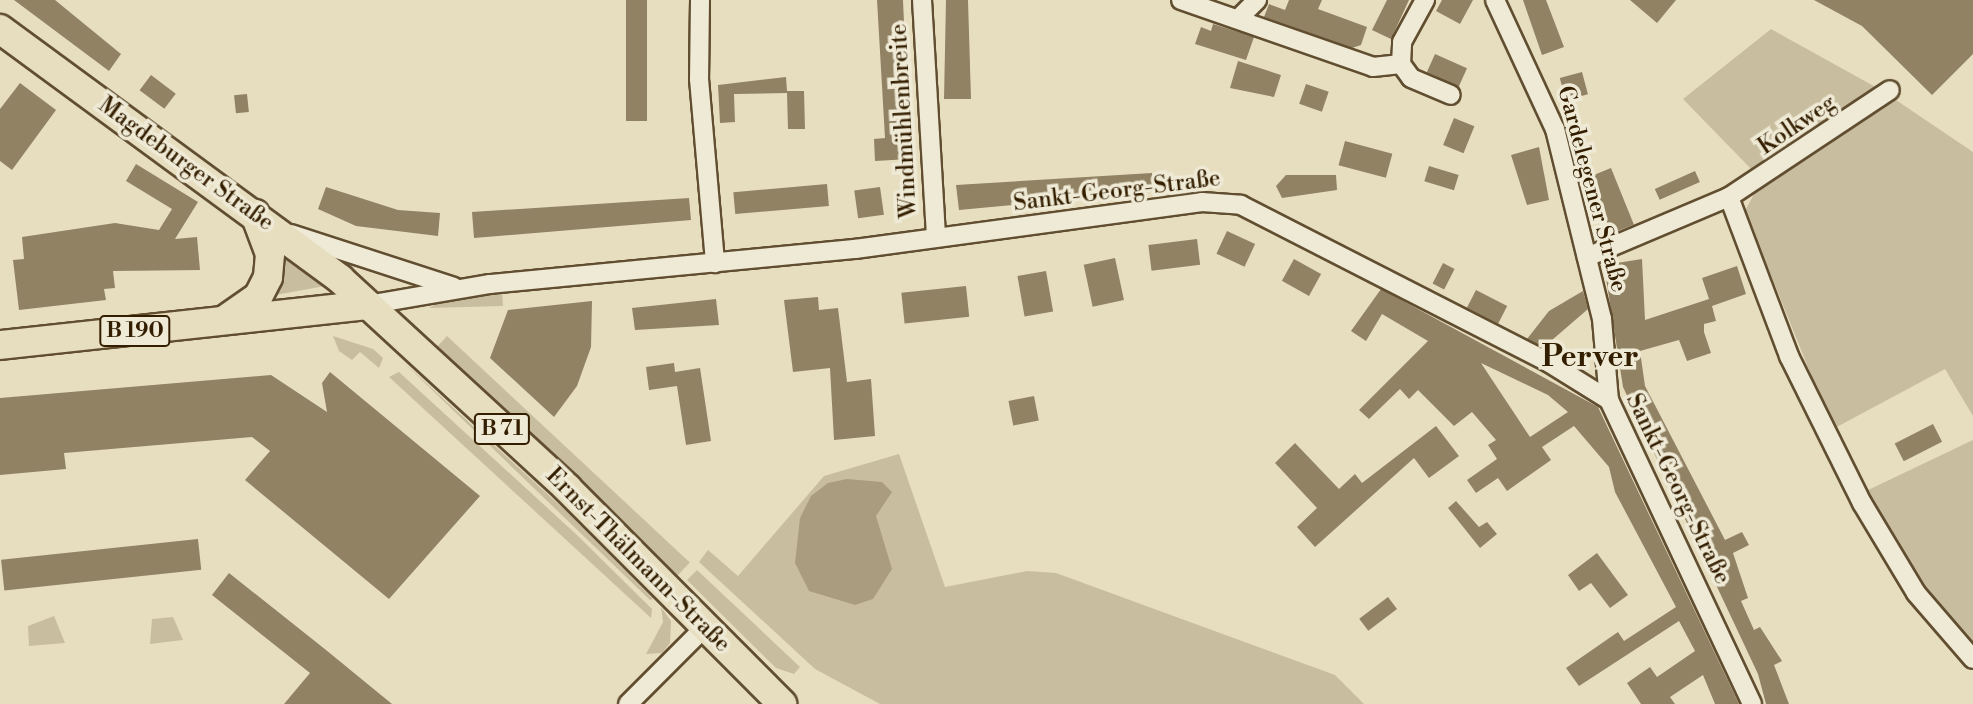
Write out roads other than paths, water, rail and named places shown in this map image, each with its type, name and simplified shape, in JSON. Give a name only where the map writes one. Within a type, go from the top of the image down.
[{"type":"main road","name":"Magdeburger Straße","points":[[0,30],[266,221],[367,305]]},
{"type":"main road","points":[[220,323],[258,297],[268,277],[270,254],[266,221]]},
{"type":"main road","name":"B 190","points":[[0,345],[367,305]]},
{"type":"main road","name":"Ernst-Thälmann-Straße","points":[[367,305],[706,626],[782,704]]},
{"type":"street","points":[[699,0],[715,263]]},
{"type":"street","name":"Windmühlenbreite","points":[[922,0],[936,238]]},
{"type":"street","points":[[1181,0],[1373,67],[1401,64]]},
{"type":"street","points":[[1235,0],[1238,19]]},
{"type":"street","points":[[1238,19],[1257,0]]},
{"type":"street","points":[[1425,0],[1402,42],[1401,64],[1411,78],[1451,95]]},
{"type":"street","name":"Gardelegener Straße","points":[[1495,0],[1548,108],[1602,319],[1609,400]]},
{"type":"street","name":"Kolkweg","points":[[1729,197],[1890,90]]},
{"type":"street","points":[[1587,257],[1729,197],[1789,356],[1856,491],[1916,593],[1973,659]]},
{"type":"street","name":"Sankt-Georg-Straße","points":[[367,305],[457,289],[715,263],[1232,202],[1548,362],[1609,400],[1752,704]]},
{"type":"street","name":"Sankt-Georg-Straße","points":[[266,221],[457,289]]},
{"type":"street","points":[[628,704],[706,626]]},
{"type":"district","name":"Perver","points":[[1590,357]]}]
